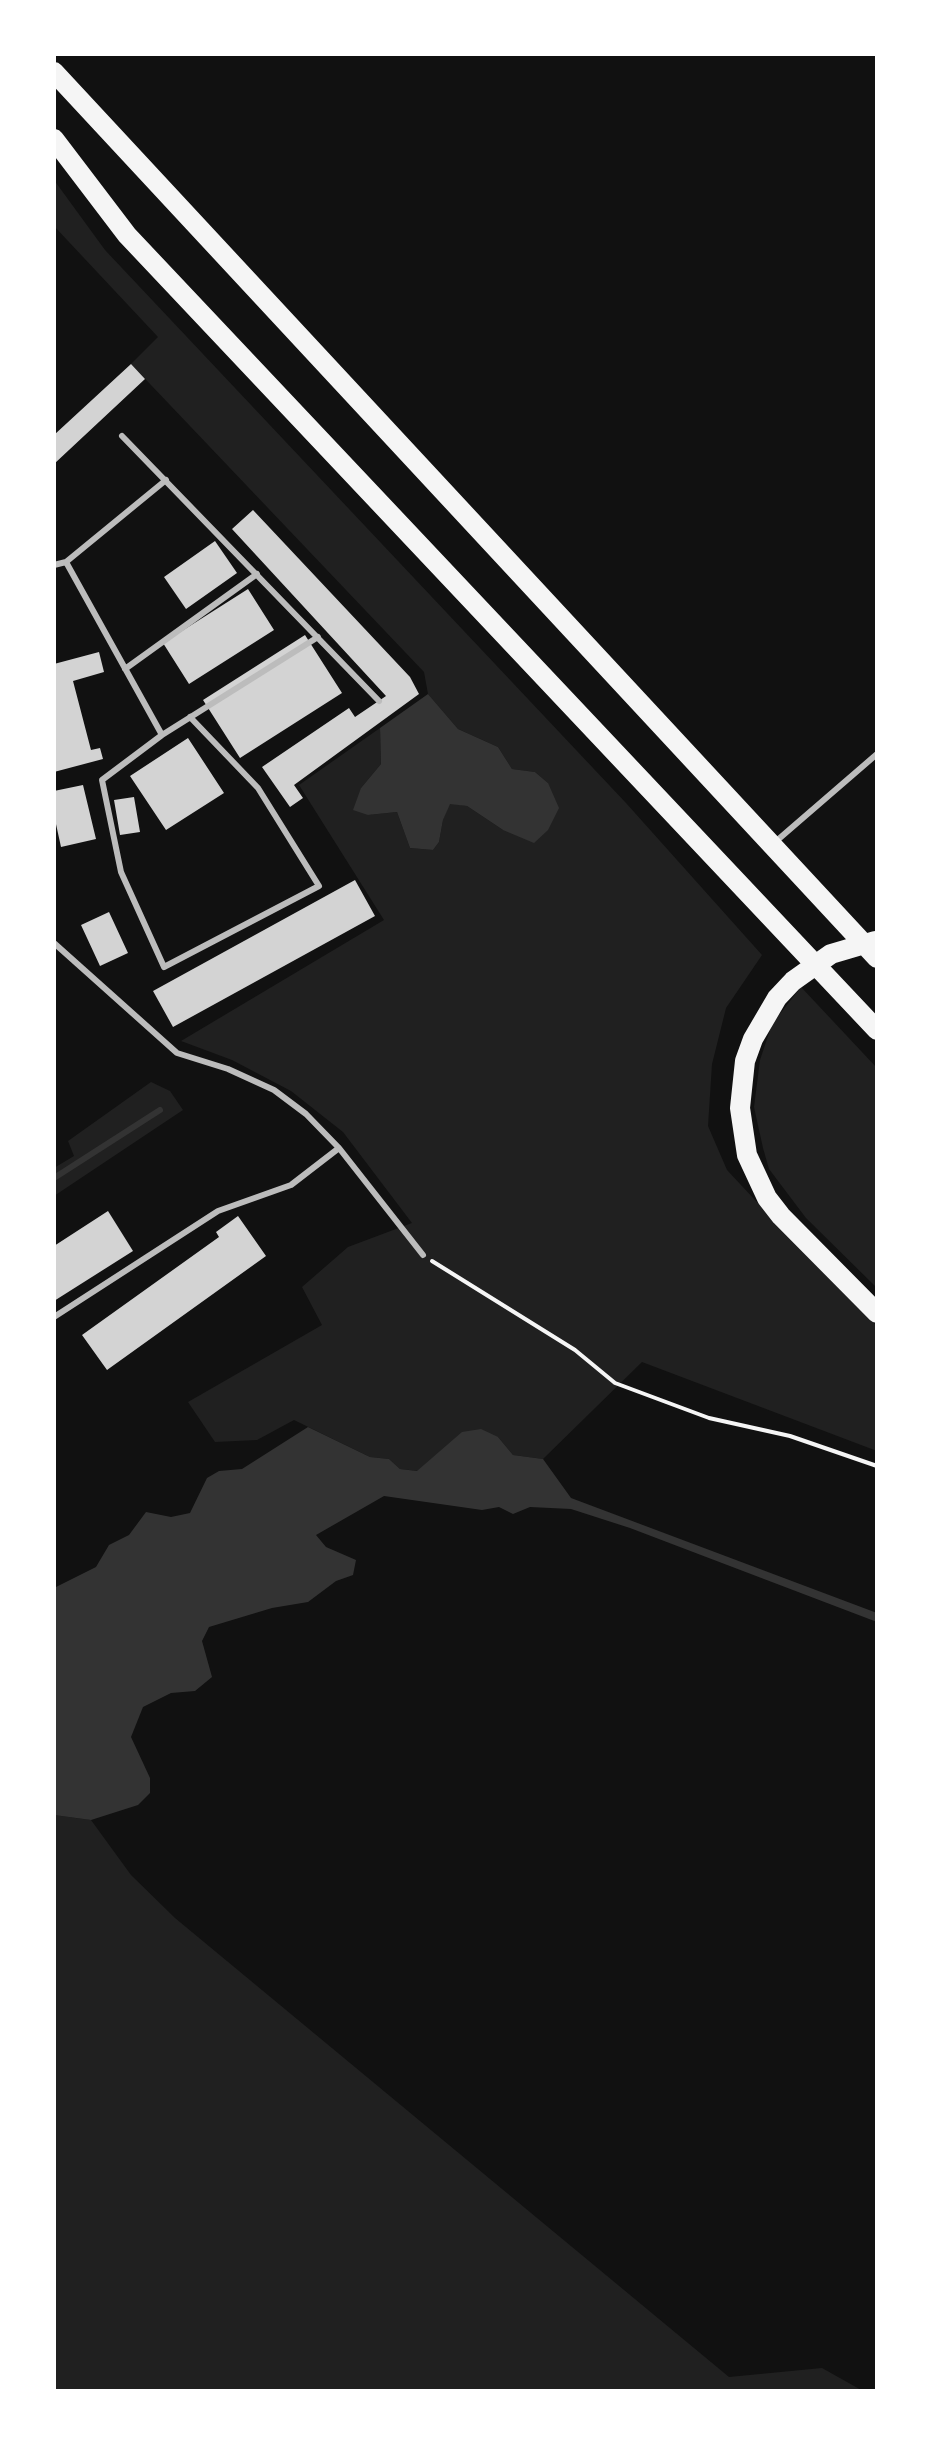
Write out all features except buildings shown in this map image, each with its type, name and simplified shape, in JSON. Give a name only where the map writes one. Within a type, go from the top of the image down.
[{"type":"highway","points":[[54,72],[877,958]]},
{"type":"highway","points":[[54,139],[127,235],[877,1030]]},
{"type":"highway","points":[[877,940],[831,954],[793,981],[764,1018],[745,1061],[740,1108],[745,1143],[756,1177],[781,1216],[877,1313]]},
{"type":"lane","points":[[122,436],[379,701]]},
{"type":"lane","points":[[54,565],[66,562],[166,480]]},
{"type":"lane","points":[[66,562],[162,735]]},
{"type":"lane","points":[[125,669],[257,574]]},
{"type":"lane","points":[[190,717],[258,788],[319,886],[164,967],[121,872],[102,780],[162,735],[190,717],[318,637]]},
{"type":"lane","points":[[772,845],[877,754]]},
{"type":"lane","points":[[54,943],[177,1053],[228,1069],[274,1090],[306,1114],[339,1148],[423,1255]]},
{"type":"lane","points":[[54,1317],[218,1211],[291,1185],[339,1148]]},
{"type":"path","points":[[423,1255],[575,1350],[615,1383],[709,1418],[790,1436],[877,1466]]},
{"type":"shaded area","points":[[54,180],[105,250],[626,803],[762,955],[726,1008],[712,1064],[708,1126],[727,1170],[877,1326],[877,1451],[642,1362],[543,1459],[513,1455],[498,1437],[431,1460],[418,1471],[400,1469],[389,1459],[370,1457],[294,1420],[257,1440],[215,1442],[188,1402],[322,1325],[302,1287],[348,1247],[412,1223],[343,1132],[291,1091],[232,1060],[181,1041],[384,920],[299,785],[380,728],[381,764],[361,788],[368,815],[397,812],[410,848],[433,850],[439,842],[449,803],[467,806],[503,830],[548,783],[535,772],[512,769],[498,747],[458,729],[428,694],[424,672],[131,364],[158,337],[54,226]]},
{"type":"shaded area","points":[[428,694],[458,729],[498,747],[512,769],[535,772],[548,783],[559,808],[548,830],[534,843],[503,830],[467,806],[450,804],[439,842],[433,850],[410,848],[397,812],[368,815],[353,810],[361,788],[381,764],[380,728]]},
{"type":"shaded area","points":[[801,987],[877,1068],[877,1288],[806,1218],[769,1169],[763,1148],[754,1107],[760,1060],[772,1024]]},
{"type":"shaded area","points":[[151,1082],[170,1091],[183,1110],[54,1196],[54,1168],[74,1156],[68,1141]]},
{"type":"shaded area","points":[[308,1427],[370,1457],[389,1459],[400,1469],[417,1471],[462,1432],[481,1429],[498,1437],[513,1455],[543,1459],[571,1498],[877,1613],[877,1622],[630,1528],[571,1509],[530,1507],[513,1514],[499,1507],[482,1510],[384,1496],[316,1535],[326,1547],[356,1560],[353,1575],[336,1581],[308,1602],[272,1608],[209,1627],[202,1641],[212,1677],[195,1691],[171,1693],[143,1707],[131,1737],[150,1778],[150,1793],[138,1805],[91,1820],[54,1815],[54,1588],[96,1567],[109,1545],[129,1535],[146,1512],[171,1517],[190,1513],[207,1478],[219,1471],[242,1469]]},
{"type":"shaded area","points":[[54,1815],[91,1820],[131,1875],[175,1918],[729,2377],[822,2368],[863,2391],[54,2391]]},
{"type":"waterway","points":[[54,1178],[160,1110]]}]
